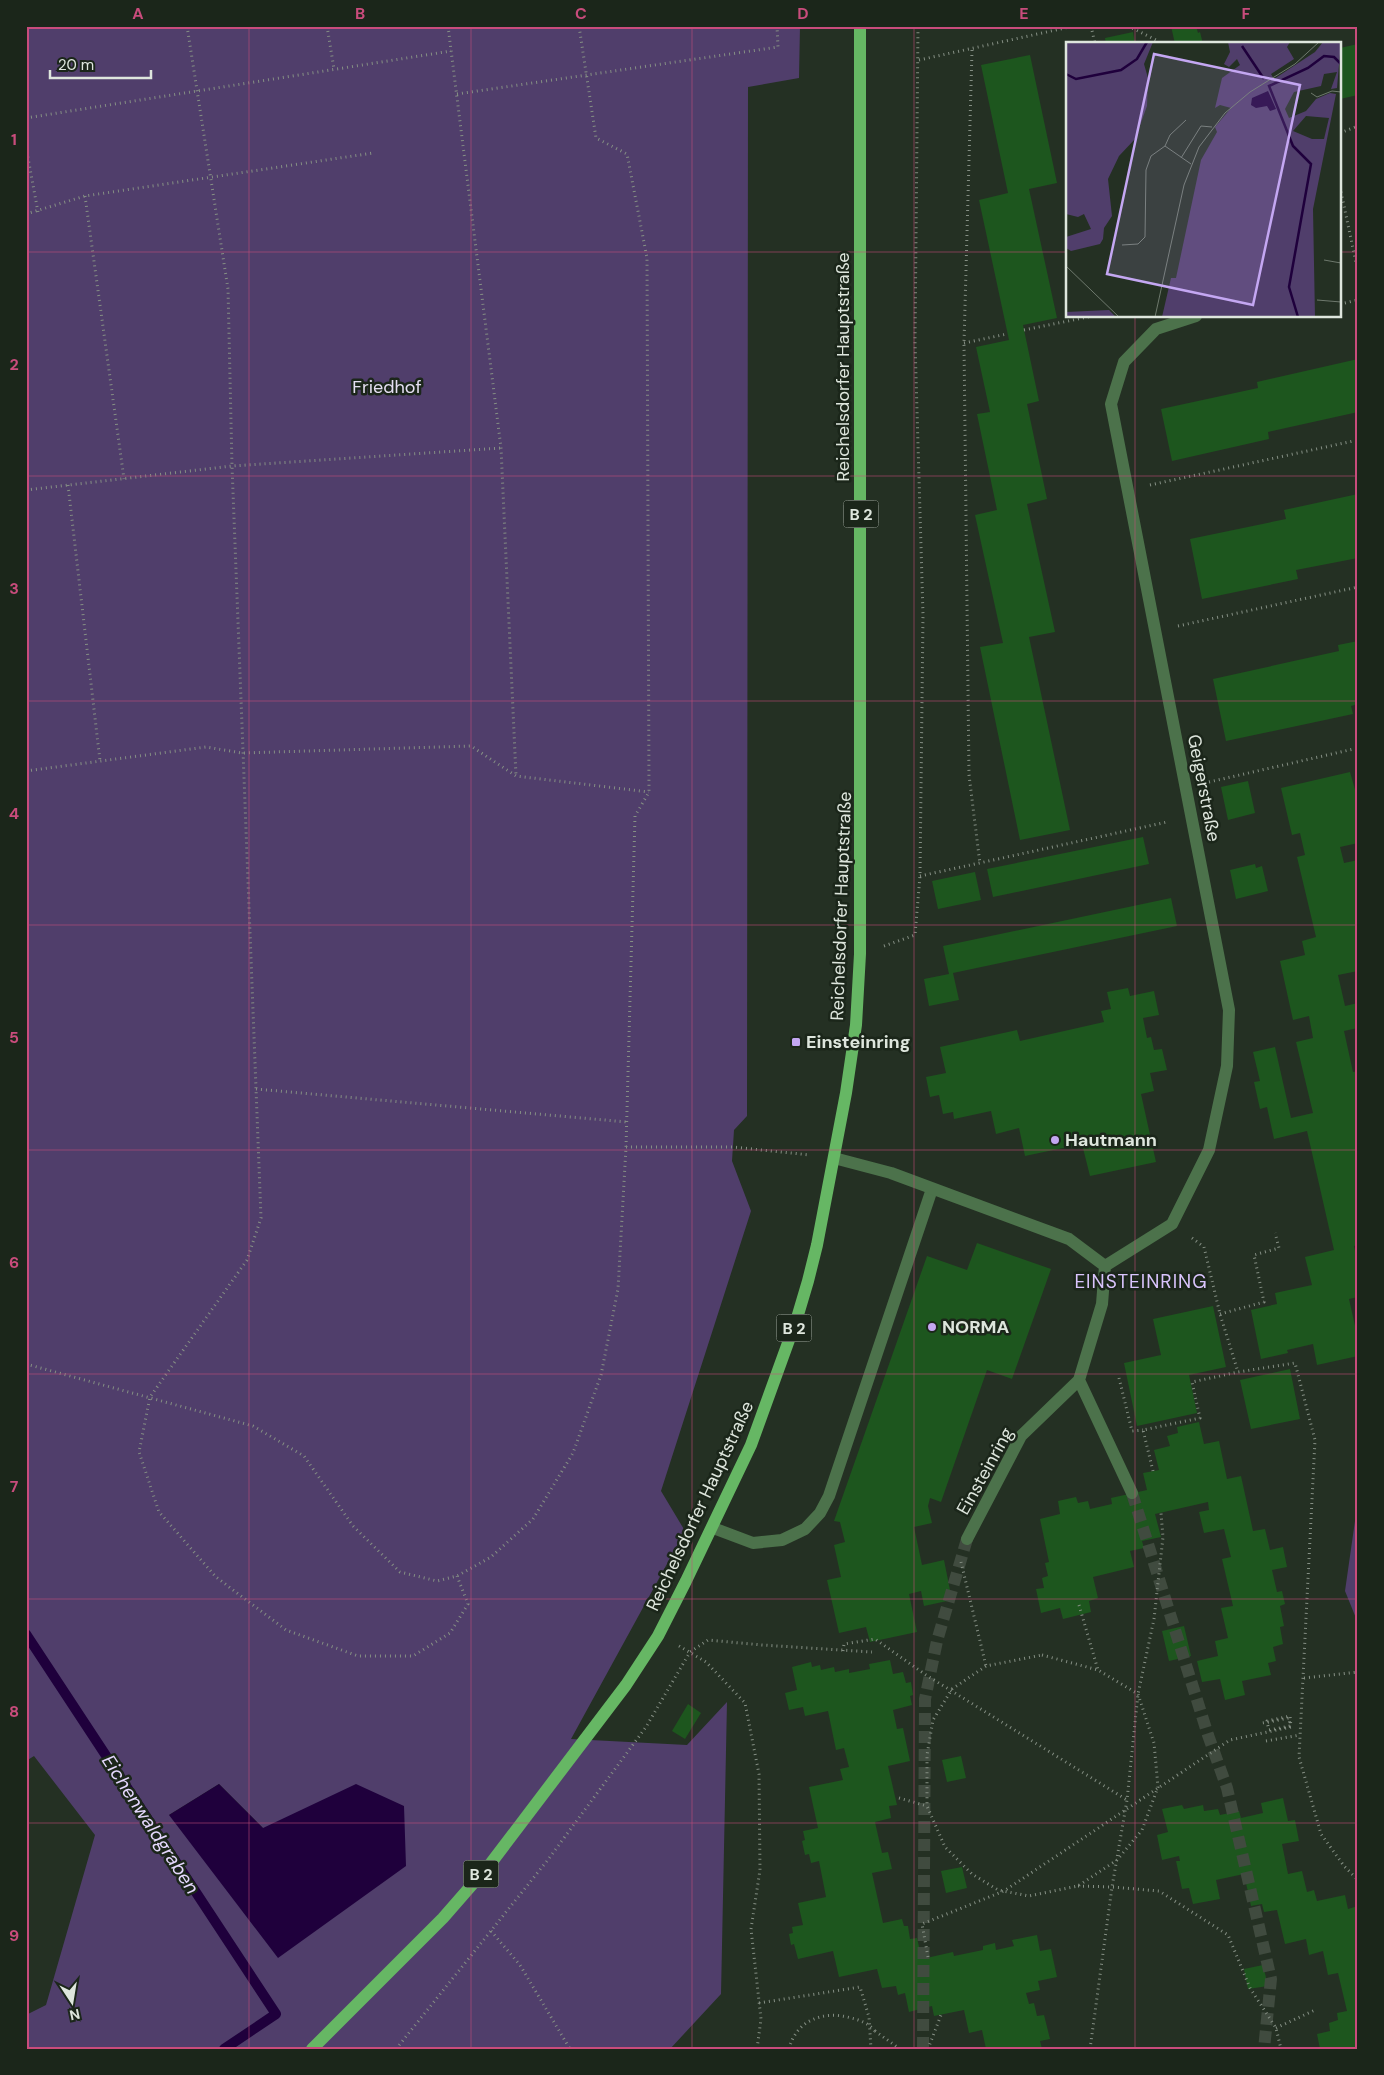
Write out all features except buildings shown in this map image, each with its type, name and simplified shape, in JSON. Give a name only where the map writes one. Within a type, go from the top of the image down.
[{"type":"main road","name":"Reichelsdorfer Hauptstraße","points":[[314,2047],[443,1918],[491,1863],[626,1684],[658,1636],[751,1445],[797,1318],[817,1245],[834,1158],[856,1025],[860,954],[860,26]]},
{"type":"street","name":"Geigerstraße","points":[[1172,1224],[1209,1150],[1227,1066],[1229,1010],[1110,404],[1124,362],[1156,329],[1190,318]]},
{"type":"street","points":[[834,1158],[891,1173],[1069,1239],[1106,1266],[1172,1224]]},
{"type":"street","points":[[712,1528],[753,1543],[782,1540],[805,1529],[820,1513],[832,1487],[932,1189]]},
{"type":"street","name":"Einsteinring","points":[[967,1538],[1021,1436],[1079,1380],[1102,1304],[1106,1266]]},
{"type":"street","points":[[1079,1380],[1132,1493]]},
{"type":"path","points":[[187,26],[228,289],[242,753],[261,1218],[247,1260],[150,1397],[139,1452],[159,1512],[216,1577],[286,1630],[358,1656],[413,1656],[450,1633],[468,1604],[457,1576]]},
{"type":"path","points":[[327,26],[334,69]]},
{"type":"path","points":[[448,26],[501,448],[516,776]]},
{"type":"path","points":[[26,1364],[253,1426],[304,1456],[354,1526],[400,1572],[437,1581],[457,1576],[491,1557],[533,1519],[573,1453],[601,1375],[618,1289],[627,1122],[635,816],[648,792],[647,258],[627,154],[596,138],[580,26]]},
{"type":"path","points":[[457,94],[778,47],[777,26]]},
{"type":"path","points":[[860,954],[915,935],[920,876],[923,615],[915,342],[918,26]]},
{"type":"path","points":[[919,60],[972,50],[1074,26]]},
{"type":"path","points":[[1091,26],[1095,42]]},
{"type":"path","points":[[1128,26],[1156,40]]},
{"type":"path","points":[[972,50],[964,344],[969,775],[980,864]]},
{"type":"path","points":[[26,118],[451,51]]},
{"type":"path","points":[[1342,133],[1358,126]]},
{"type":"path","points":[[26,147],[38,212]]},
{"type":"path","points":[[26,214],[38,212],[85,196],[373,152]]},
{"type":"path","points":[[85,196],[124,479]]},
{"type":"path","points":[[1342,196],[1358,272]]},
{"type":"path","points":[[1342,304],[1358,300]]},
{"type":"path","points":[[1024,330],[1082,318]]},
{"type":"path","points":[[964,344],[1007,334]]},
{"type":"path","points":[[1128,490],[1358,440]]},
{"type":"path","points":[[26,490],[232,466],[501,448]]},
{"type":"path","points":[[68,485],[100,762]]},
{"type":"path","points":[[1155,630],[1358,587]]},
{"type":"path","points":[[26,771],[206,747],[242,753],[471,746],[516,776],[648,792]]},
{"type":"path","points":[[1186,788],[1358,748]]},
{"type":"path","points":[[920,876],[1192,816]]},
{"type":"path","points":[[256,1089],[627,1122]]},
{"type":"path","points":[[626,1148],[733,1147],[834,1158]]},
{"type":"path","points":[[1172,1224],[1204,1247],[1220,1314],[1238,1372]]},
{"type":"path","points":[[1220,1314],[1264,1302],[1254,1255],[1279,1248],[1275,1233]]},
{"type":"path","points":[[1119,1378],[1132,1431],[1200,1418],[1192,1382],[1295,1363],[1316,1440],[1299,1757],[1321,1834],[1344,1866],[1358,1880]]},
{"type":"path","points":[[1143,1430],[1153,1471]]},
{"type":"path","points":[[1090,2049],[1116,1860],[1127,1800],[1138,1694],[1154,1619],[1163,1537],[1161,1513]]},
{"type":"path","points":[[960,1560],[986,1666]]},
{"type":"path","points":[[1078,1605],[1098,1670]]},
{"type":"path","points":[[658,1636],[706,1662],[745,1703],[759,1774],[760,1870],[751,1929],[761,2020],[757,2049]]},
{"type":"path","points":[[844,1650],[844,1644],[875,1639],[926,1675],[952,1689],[1127,1800]]},
{"type":"path","points":[[396,2049],[547,1860],[646,1727],[690,1652],[708,1640],[872,1652]]},
{"type":"path","points":[[1078,1886],[1116,1860],[1142,1830],[1158,1787],[1154,1742],[1138,1694],[1098,1670],[1042,1655],[986,1666],[952,1689],[933,1720],[927,1755],[927,1806],[945,1847],[972,1874],[998,1890],[1029,1896],[1078,1886],[1159,1891],[1228,1935],[1250,1988],[1276,2028],[1282,2049]]},
{"type":"path","points":[[1304,1678],[1358,1672]]},
{"type":"path","points":[[928,1957],[922,1924],[1004,1891],[1230,1740],[1292,1727],[1290,1716],[1267,1722]]},
{"type":"path","points":[[1262,1723],[1267,1722],[1288,1718],[1290,1726],[1269,1730],[1267,1722]]},
{"type":"path","points":[[1266,1741],[1300,1735]]},
{"type":"path","points":[[899,1798],[927,1806]]},
{"type":"path","points":[[490,1931],[520,1965],[570,2049]]},
{"type":"path","points":[[760,2004],[860,1987],[869,2017],[870,2049]]},
{"type":"path","points":[[1276,2028],[1315,2010]]},
{"type":"path","points":[[789,2049],[791,2038],[804,2024],[822,2015],[843,2015],[861,2021],[900,2049]]},
{"type":"path","points":[[928,2049],[941,2015]]},
{"type":"green space","name":"Friedhof","points":[[26,26],[800,26],[799,78],[748,87],[747,1116],[734,1130],[732,1161],[751,1211],[661,1491],[685,1531],[571,1739],[687,1745],[727,1702],[721,1994],[670,2049],[26,2049],[26,2015],[46,2005],[95,1835],[34,1756],[26,1761]],"holes":[[[219,1784],[263,1828],[169,1815]]]},
{"type":"green space","points":[[1358,1500],[1358,1623],[1345,1591]]},
{"type":"shaded area","points":[[219,1784],[263,1828],[356,1784],[404,1806],[406,1866],[278,1958],[169,1815]]},
{"type":"waterway","name":"Eichenwaldgraben","points":[[26,1634],[276,2014],[224,2049]]},
{"type":"tunnel","points":[[1132,1493],[1208,1735],[1227,1788],[1271,1979],[1264,2049]]},
{"type":"tunnel","points":[[923,2049],[925,1699],[937,1641],[967,1539]]},
{"type":"place","name":"Einsteinring","points":[[796,1042]]},
{"type":"place","name":"Hautmann","points":[[1055,1140]]},
{"type":"place","name":"NORMA","points":[[932,1327]]},
{"type":"district","name":"EINSTEINRING","points":[[1141,1281]]}]
